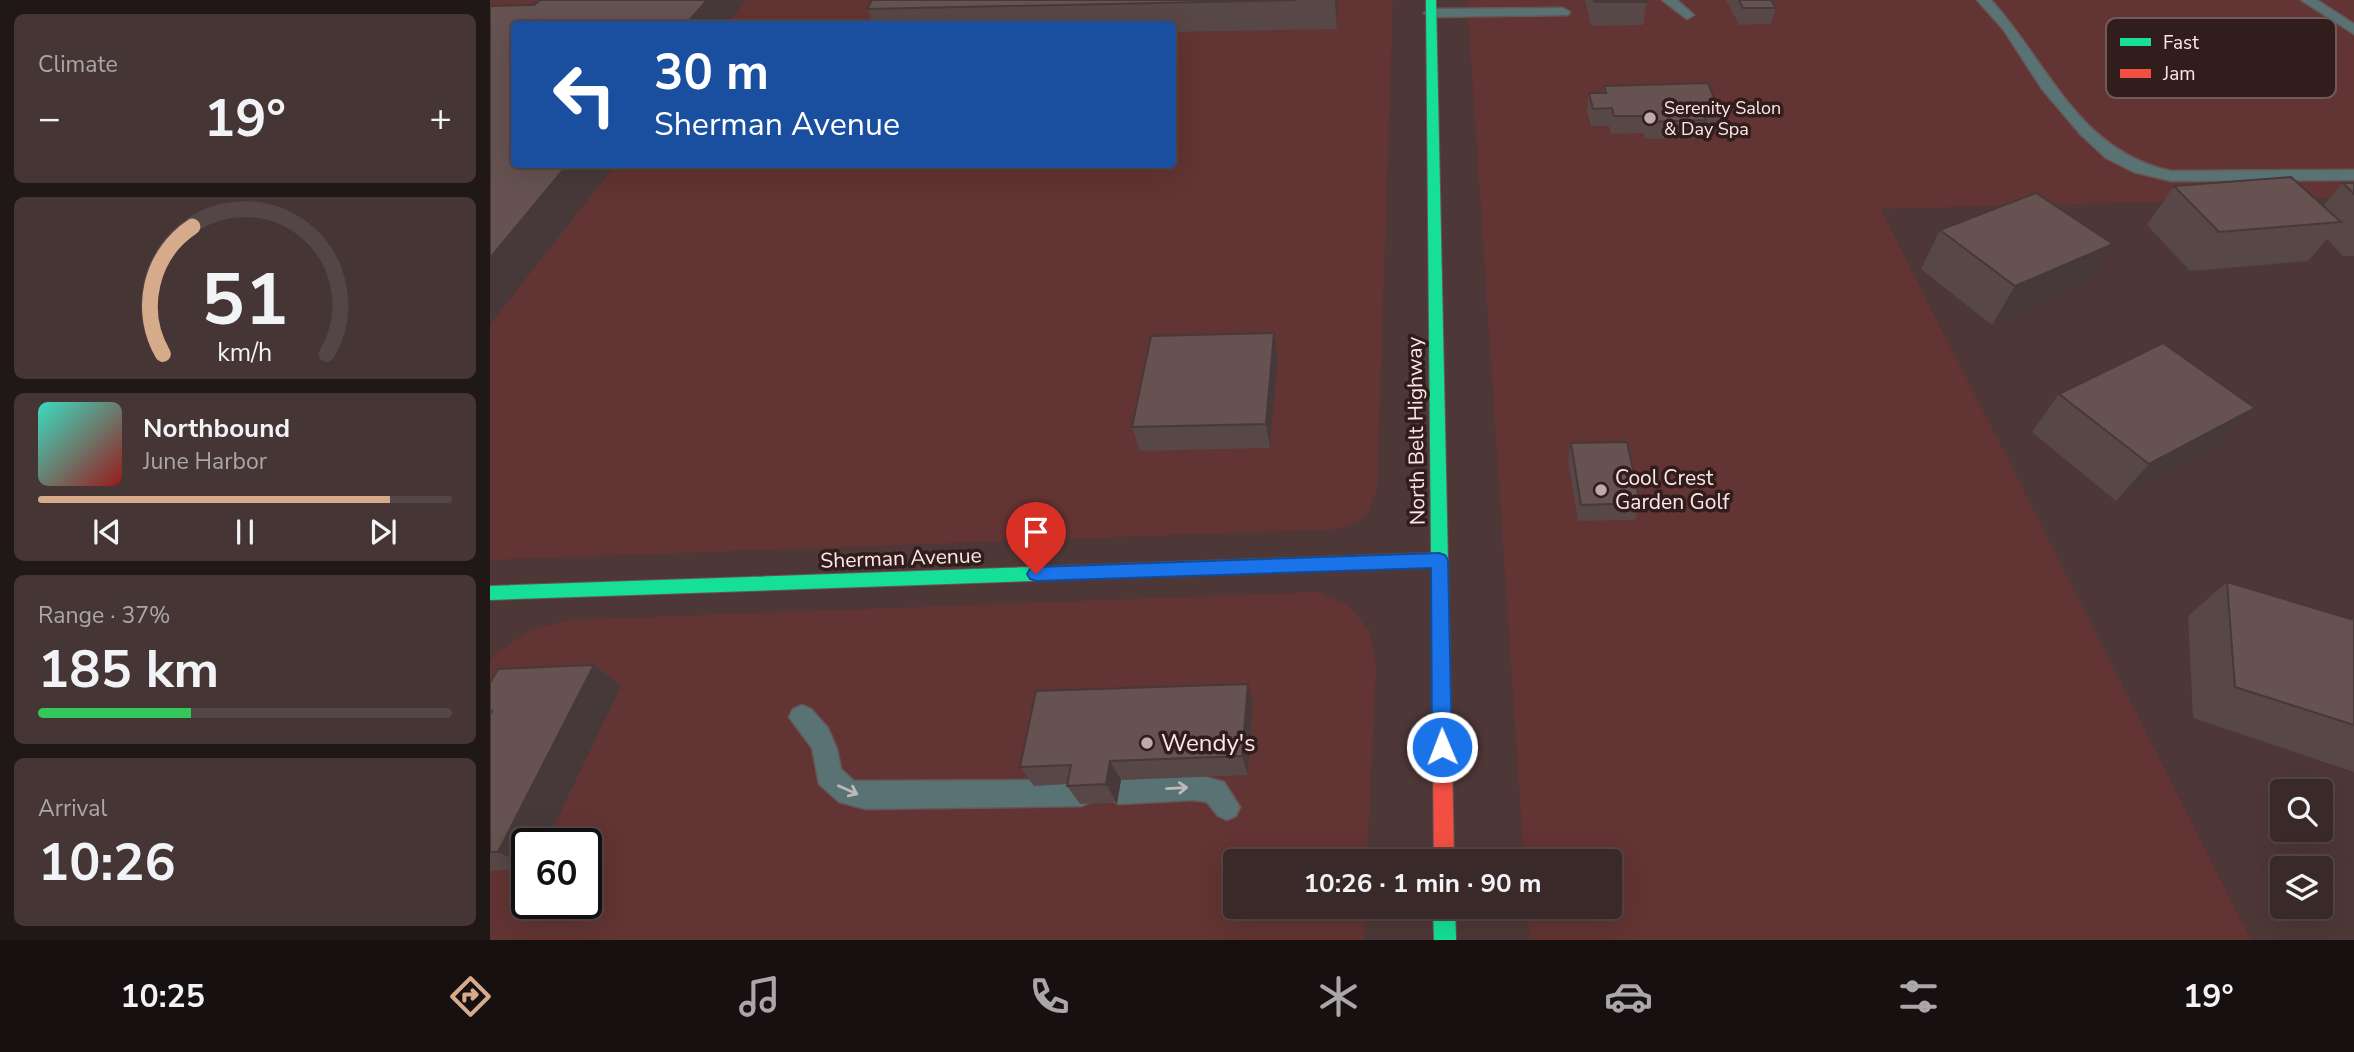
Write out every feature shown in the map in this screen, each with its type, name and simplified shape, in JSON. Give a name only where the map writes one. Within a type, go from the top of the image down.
[{"type":"main road","name":"North Belt Highway","points":[[1431,7],[1444,849]]},
{"type":"main road","name":"Sherman Avenue","points":[[490,593],[1439,560]]},
{"type":"main road","points":[[1444,919],[1445,940]]},
{"type":"lane","points":[[1669,0],[1687,15]]},
{"type":"lane","points":[[1984,0],[2008,27],[2047,86],[2086,132],[2112,155],[2140,169],[2171,176],[2354,174]]},
{"type":"lane","points":[[2308,0],[2336,18]]},
{"type":"lane","points":[[1431,7],[1499,6],[1563,12]]},
{"type":"lane","points":[[2336,18],[2354,30]]},
{"type":"lane","points":[[802,717],[822,738],[828,755],[828,775],[848,793],[866,796],[1082,793]]},
{"type":"lane","points":[[1119,791],[1193,787],[1215,791],[1227,807]]},
{"type":"shaded area","points":[[490,0],[1393,0],[1377,489],[1366,517],[1339,529],[490,560]]},
{"type":"shaded area","points":[[1467,0],[2354,0],[2354,197],[1881,209],[2251,940],[1530,940],[1528,919],[1622,919],[1622,849],[1523,849]]},
{"type":"shaded area","points":[[1319,592],[1347,605],[1369,629],[1376,668],[1368,849],[1223,849],[1223,919],[1365,919],[1364,940],[490,940],[490,662],[494,655],[532,629],[569,620]]},
{"type":"building","points":[[540,0],[707,0],[689,21],[511,21],[511,168],[565,168],[490,258],[490,6],[534,5]]},
{"type":"building","points":[[872,0],[1297,0],[867,9]]},
{"type":"building","points":[[1594,0],[1647,0],[1647,2],[1595,2]]},
{"type":"building","points":[[1739,0],[1771,0],[1776,8],[1743,8]]},
{"type":"building","points":[[1708,83],[1721,115],[1704,115],[1706,120],[1648,122],[1647,116],[1614,116],[1612,108],[1593,109],[1589,93],[1606,93],[1604,86]]},
{"type":"building","points":[[2291,177],[2341,222],[2219,232],[2174,186]]},
{"type":"building","points":[[2343,183],[2354,183],[2354,194]]},
{"type":"building","points":[[2036,193],[2113,244],[2015,286],[1940,230]]},
{"type":"building","points":[[1274,333],[1266,424],[1132,427],[1151,336]]},
{"type":"building","points":[[2163,343],[2255,408],[2149,464],[2059,394]]},
{"type":"building","name":"Cool Crest Garden Golf","points":[[1627,442],[1640,503],[1581,505],[1571,443]]},
{"type":"building","points":[[2227,582],[2354,620],[2354,725],[2235,687]]},
{"type":"building","points":[[594,665],[498,852],[490,852],[490,683],[498,669]]},
{"type":"building","name":"Wendy's","points":[[1248,684],[1242,756],[1110,761],[1106,784],[1067,786],[1071,765],[1020,767],[1036,691]]},
{"type":"traffic: fast","points":[[1431,0],[1441,658]]},
{"type":"traffic: fast","points":[[490,593],[1439,560]]},
{"type":"traffic: fast","points":[[1444,919],[1445,940]]},
{"type":"traffic: jam","points":[[1441,658],[1444,849]]},
{"type":"place","name":"Serenity Salon & Day Spa","points":[[1650,118]]},
{"type":"place","name":"Cool Crest Garden Golf","points":[[1601,490]]},
{"type":"place","name":"Wendy's","points":[[1147,743]]},
{"type":"route","points":[[1036,574],[1439,560],[1442,747]]}]
